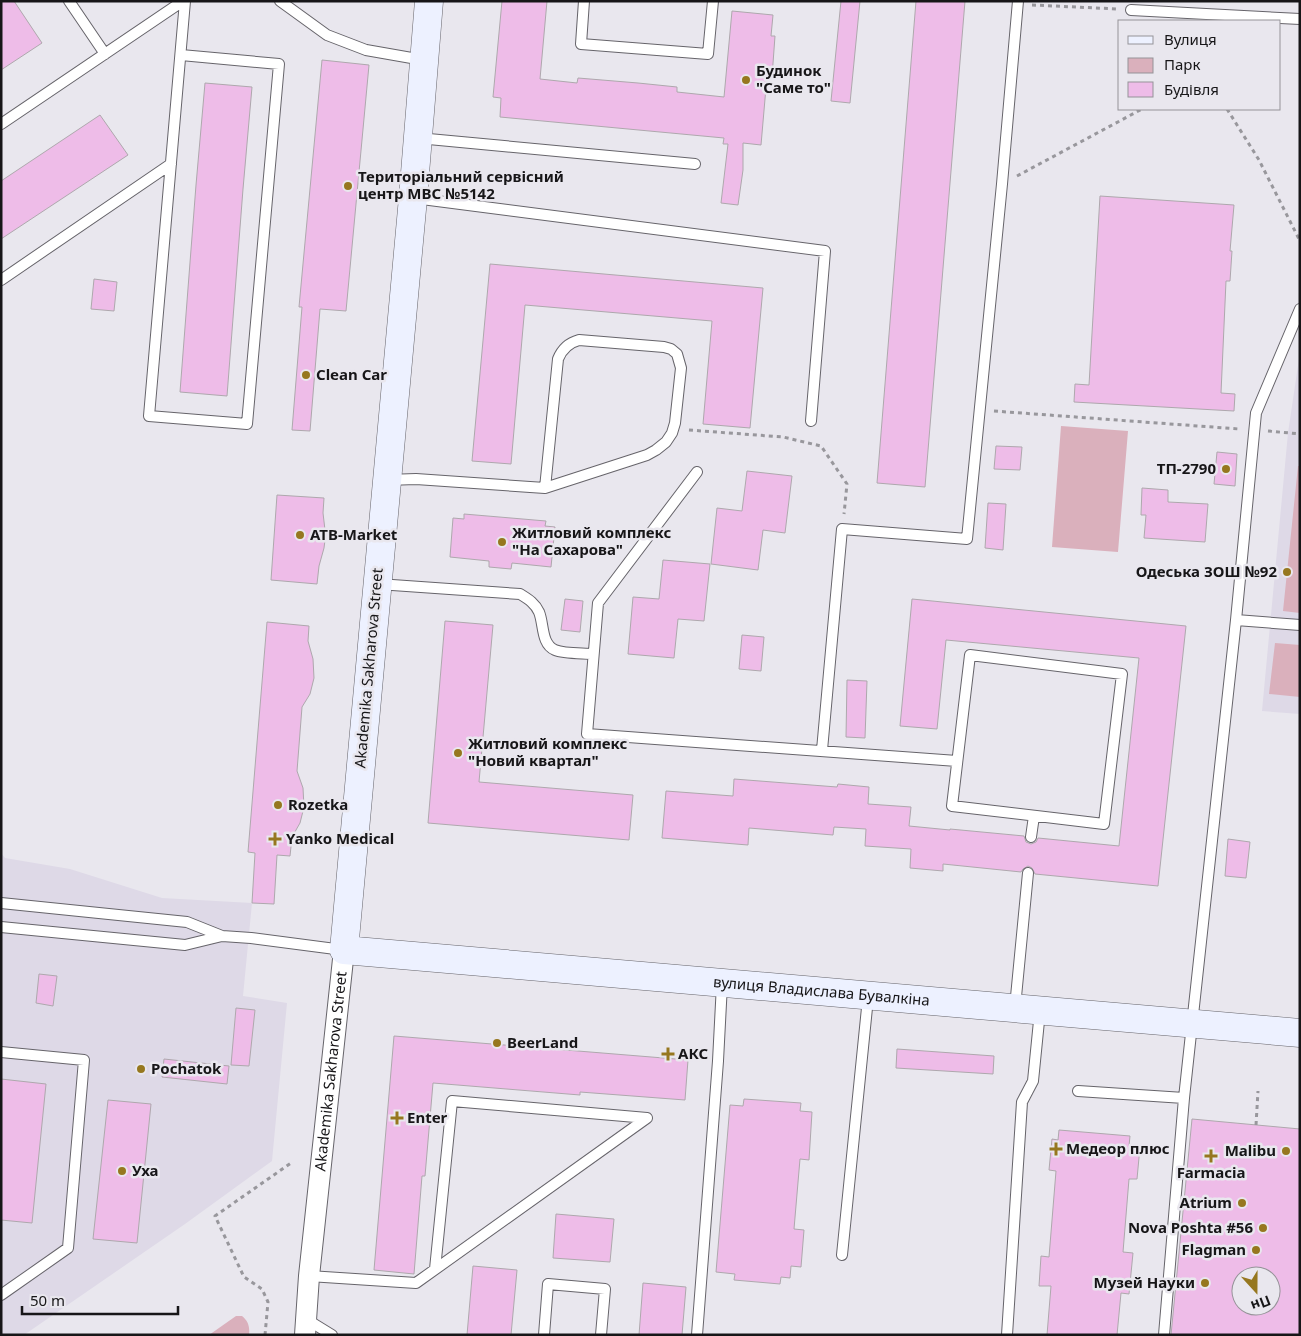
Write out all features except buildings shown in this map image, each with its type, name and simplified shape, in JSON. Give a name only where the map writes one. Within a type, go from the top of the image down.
[{"type":"street","name":"Akademika Sakharova Street","points":[[305,1327],[308,1276],[344,950],[413,198],[429,1]]},
{"type":"street","name":"вулиця Владислава Бувалкіна","points":[[344,950],[1300,1033]]},
{"type":"lane","points":[[69,1],[105,54]]},
{"type":"lane","points":[[3,119],[184,1]]},
{"type":"lane","points":[[181,55],[279,64],[247,424],[149,416],[181,55],[184,1]]},
{"type":"lane","points":[[280,1],[327,35],[366,50],[424,60]]},
{"type":"lane","points":[[584,1],[581,44],[708,54],[713,1]]},
{"type":"lane","points":[[822,750],[842,529],[967,539],[1018,3]]},
{"type":"lane","points":[[1131,10],[1300,19]]},
{"type":"lane","points":[[417,138],[695,164]]},
{"type":"lane","points":[[1,280],[171,164]]},
{"type":"lane","points":[[413,198],[825,252],[811,421]]},
{"type":"lane","points":[[1164,1335],[1184,1098],[1236,620],[1256,413],[1300,309]]},
{"type":"lane","points":[[386,480],[416,479],[545,488],[647,455],[666,442],[674,429],[681,368],[677,354],[671,349],[579,340],[565,346],[558,359],[545,488]]},
{"type":"lane","points":[[697,472],[598,604],[587,734],[957,761]]},
{"type":"lane","points":[[377,584],[520,594],[531,600],[539,611],[544,634],[550,648],[557,651],[593,654]]},
{"type":"lane","points":[[1236,620],[1300,625]]},
{"type":"lane","points":[[970,655],[1122,674],[1104,824],[952,806],[957,761],[970,655]]},
{"type":"lane","points":[[1031,837],[1034,816]]},
{"type":"lane","points":[[1007,1335],[1022,1102],[1033,1081],[1028,1009],[1028,873]]},
{"type":"lane","points":[[1,903],[187,922],[222,936]]},
{"type":"lane","points":[[1,926],[185,945],[222,936],[344,950]]},
{"type":"lane","points":[[697,1335],[718,1061],[722,982]]},
{"type":"lane","points":[[842,1255],[869,995]]},
{"type":"lane","points":[[1,1052],[84,1060],[68,1248],[1,1295]]},
{"type":"lane","points":[[1078,1091],[1184,1098]]},
{"type":"lane","points":[[308,1276],[416,1283],[647,1118],[452,1101],[435,1269]]},
{"type":"lane","points":[[544,1335],[548,1284],[605,1289],[601,1335]]},
{"type":"lane","points":[[305,1327],[332,1335]]},
{"type":"path","points":[[1018,3],[1131,10]]},
{"type":"path","points":[[1002,184],[1140,110]]},
{"type":"path","points":[[1227,110],[1259,160],[1300,241]]},
{"type":"path","points":[[980,410],[1300,434]]},
{"type":"path","points":[[674,429],[783,437],[821,446],[847,484],[842,529]]},
{"type":"path","points":[[1256,1125],[1258,1091]]},
{"type":"path","points":[[265,1335],[268,1302],[262,1289],[244,1277],[215,1216],[291,1163]]},
{"type":"shaded area","name":"Одеська ЗОШ №92","points":[[1300,352],[1300,714],[1262,711],[1288,433]]},
{"type":"shaded area","name":"Pochatok","points":[[1,853],[5,858],[70,869],[162,898],[252,903],[243,996],[287,1003],[272,1161],[185,1224],[24,1335],[1,1335]]},
{"type":"green space","points":[[1061,426],[1128,431],[1118,552],[1052,547]]},
{"type":"green space","points":[[1298,466],[1300,466],[1300,613],[1283,611]]},
{"type":"green space","points":[[1275,643],[1300,645],[1300,697],[1269,694]]},
{"type":"green space","points":[[236,1316],[242,1316],[246,1320],[249,1326],[249,1335],[209,1335]]},
{"type":"place","name":"Будинок \"Саме то\"","points":[[746,80]]},
{"type":"place","name":"Територіальний сервісний центр МВС №5142","points":[[348,186]]},
{"type":"place","name":"Clean Car","points":[[306,375]]},
{"type":"place","name":"ТП-2790","points":[[1226,469]]},
{"type":"place","name":"ATB-Market","points":[[300,535]]},
{"type":"place","name":"Житловий комплекс \"На Сахарова\"","points":[[502,542]]},
{"type":"place","name":"Одеська ЗОШ №92","points":[[1287,572]]},
{"type":"place","name":"Житловий комплекс \"Новий квартал\"","points":[[458,753]]},
{"type":"place","name":"Rozetka","points":[[278,805]]},
{"type":"place","name":"Yanko Medical","points":[[275,839]]},
{"type":"place","name":"BeerLand","points":[[497,1043]]},
{"type":"place","name":"АКС","points":[[668,1054]]},
{"type":"place","name":"Pochatok","points":[[141,1069]]},
{"type":"place","name":"Enter","points":[[397,1118]]},
{"type":"place","name":"Медеор плюс","points":[[1056,1149]]},
{"type":"place","name":"Malibu","points":[[1286,1151]]},
{"type":"place","name":"Farmacia","points":[[1211,1156]]},
{"type":"place","name":"Уха","points":[[122,1171]]},
{"type":"place","name":"Atrium","points":[[1242,1203]]},
{"type":"place","name":"Nova Poshta #56","points":[[1263,1228]]},
{"type":"place","name":"Flagman","points":[[1256,1250]]},
{"type":"place","name":"Музей Науки","points":[[1205,1283]]}]
